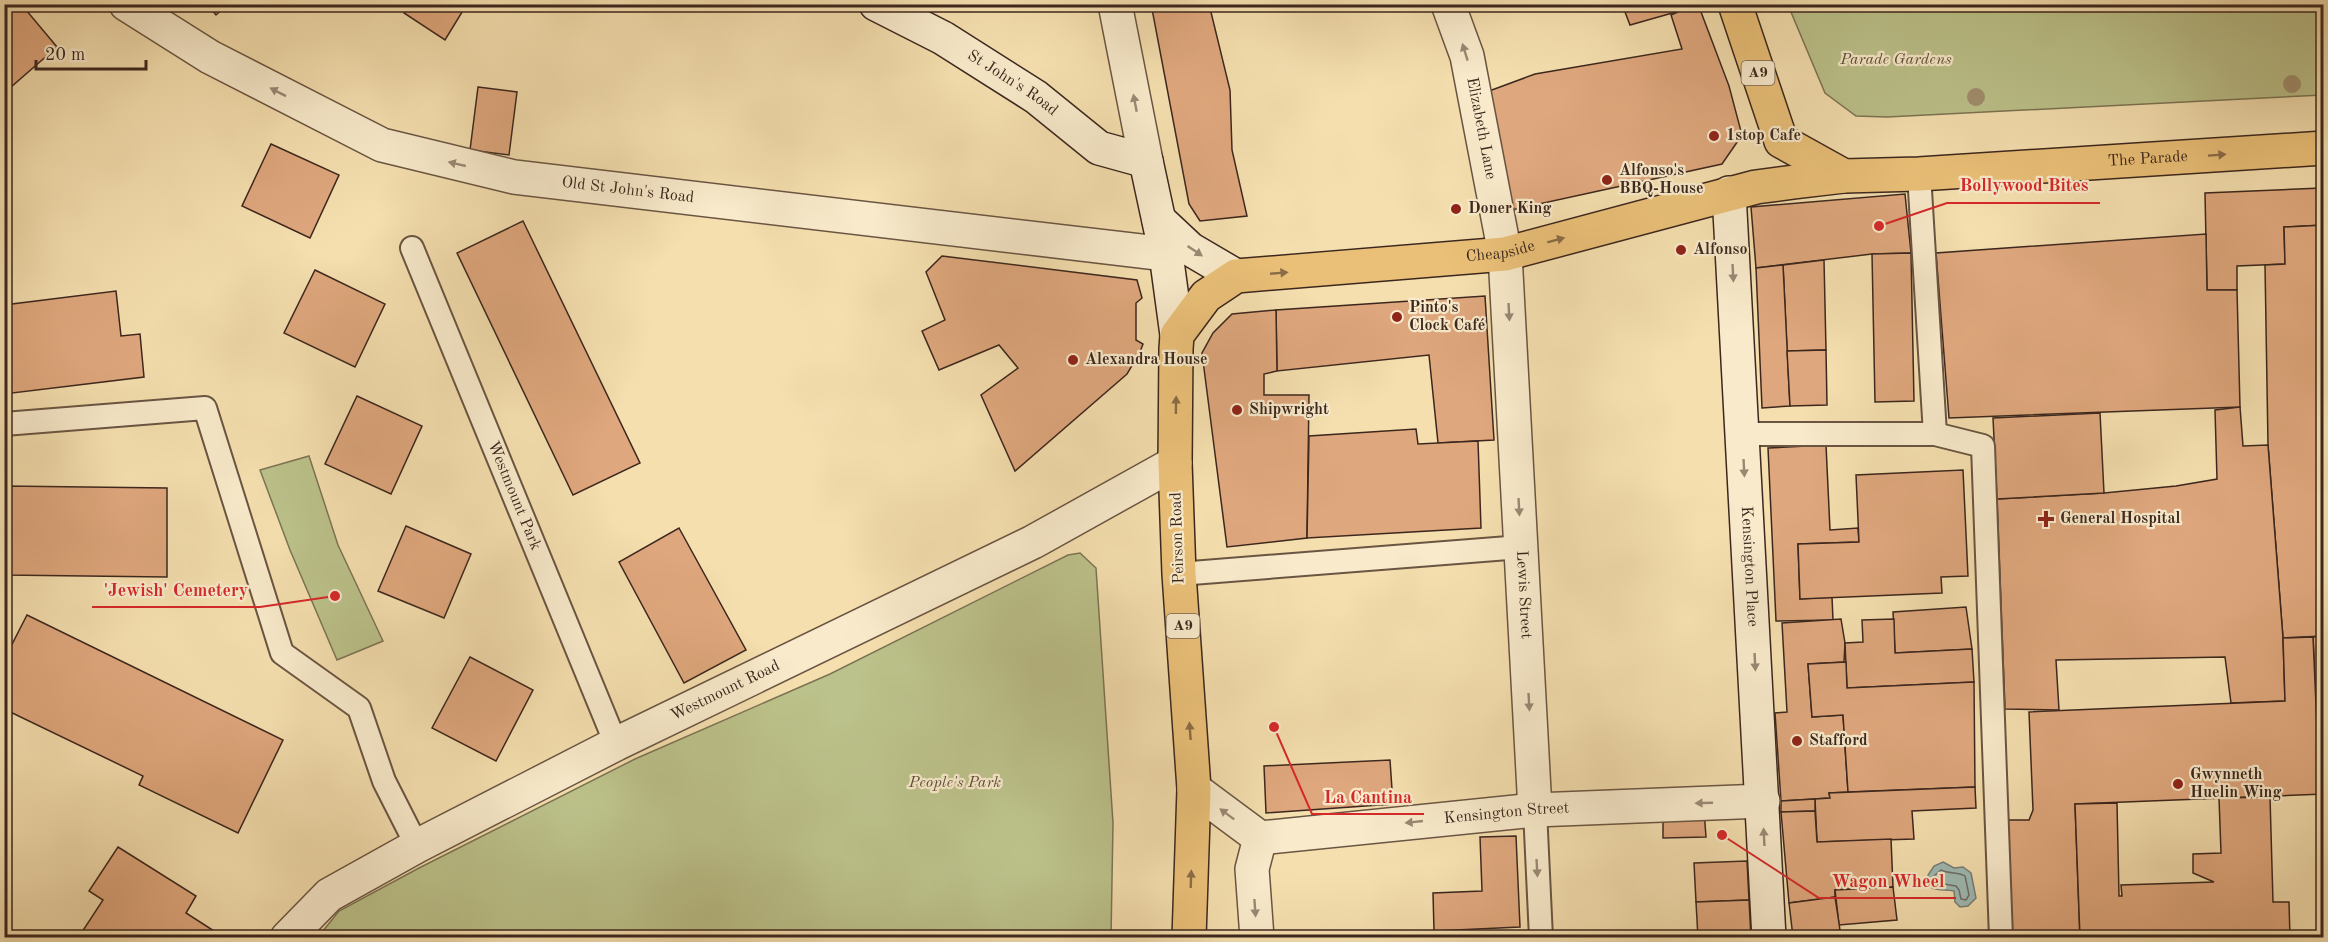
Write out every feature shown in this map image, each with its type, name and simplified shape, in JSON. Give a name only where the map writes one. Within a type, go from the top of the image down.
[{"type":"main road","name":"A9","points":[[1735,4],[1781,141]]},
{"type":"main road","points":[[1742,190],[1781,141],[1844,176]]},
{"type":"main road","name":"The Parade","points":[[1794,182],[1844,176],[1918,174],[2324,148]]},
{"type":"main road","name":"Cheapside","points":[[1177,335],[1206,296],[1236,276],[1506,254],[1742,190],[1794,182]]},
{"type":"main road","name":"Peirson Road","points":[[1177,335],[1175,464],[1179,574],[1194,789]]},
{"type":"main road","name":"A9","points":[[1189,938],[1194,789]]},
{"type":"street","name":"Old St John's Road","points":[[126,4],[210,57],[382,146],[514,177],[1166,254]]},
{"type":"street","name":"St John's Road","points":[[876,4],[943,38],[1027,91],[1099,148],[1146,161]]},
{"type":"street","points":[[1115,4],[1166,254],[1177,335]]},
{"type":"street","name":"Elizabeth Lane","points":[[1448,4],[1467,56],[1506,254]]},
{"type":"street","name":"Kensington Place","points":[[1742,190],[1742,434],[1770,938]]},
{"type":"street","points":[[1159,220],[1190,249],[1236,276]]},
{"type":"street","name":"Lewis Street","points":[[1506,254],[1534,810]]},
{"type":"street","name":"Westmount Road","points":[[287,938],[329,895],[417,846],[616,744],[1033,542],[1175,464]]},
{"type":"street","points":[[1194,789],[1260,838],[1252,869],[1257,938]]},
{"type":"street","name":"Kensington Street","points":[[1260,838],[1534,810],[1763,801]]},
{"type":"lane","points":[[1918,174],[1935,435]]},
{"type":"lane","name":"Westmount Park","points":[[412,248],[616,744]]},
{"type":"lane","points":[[4,424],[205,408],[282,654],[359,708],[384,781],[417,846]]},
{"type":"lane","points":[[1742,434],[1935,435],[1983,446],[2001,938]]},
{"type":"lane","points":[[1179,574],[1521,547]]},
{"type":"lane","name":"Lewis Street","points":[[1534,810],[1541,938]]},
{"type":"green space","name":"Parade Gardens","points":[[1788,5],[2323,5],[2323,95],[1887,117],[1856,116],[1825,93]]},
{"type":"green space","points":[[309,456],[338,545],[383,641],[337,660],[290,550],[260,470]]},
{"type":"green space","name":"People's Park","points":[[1080,553],[1096,568],[1113,823],[1111,937],[318,937],[339,911],[635,759],[830,674],[1068,555]]},
{"type":"water","points":[[1943,862],[1954,868],[1963,867],[1971,873],[1976,898],[1968,906],[1960,907],[1955,902],[1954,891],[1932,888],[1928,875],[1934,866]]},
{"type":"building","points":[[4,4],[21,4],[57,47],[4,93]]},
{"type":"building","points":[[207,4],[228,4],[216,15]]},
{"type":"building","points":[[410,4],[467,4],[445,40],[404,13]]},
{"type":"building","points":[[1171,4],[1209,4],[1230,90],[1232,150],[1247,216],[1200,221],[1189,204],[1152,9]]},
{"type":"building","points":[[1622,4],[1681,4],[1683,10],[1630,25]]},
{"type":"building","points":[[1698,4],[1729,86],[1742,135],[1722,164],[1507,211],[1481,94],[1535,74],[1682,49],[1671,15]]},
{"type":"building","points":[[478,87],[517,92],[509,155],[470,150]]},
{"type":"building","points":[[271,144],[339,175],[310,238],[242,206]]},
{"type":"building","points":[[2321,174],[2324,174],[2324,225],[2284,227],[2285,264],[2237,266],[2237,290],[2207,290],[2205,193],[2321,188]]},
{"type":"building","points":[[1905,194],[1911,253],[1872,254],[1756,268],[1751,207]]},
{"type":"building","points":[[523,221],[640,463],[573,495],[457,253]]},
{"type":"building","points":[[2324,225],[2324,636],[2283,638],[2268,445],[2265,265],[2285,264],[2284,227]]},
{"type":"building","points":[[2206,234],[2207,290],[2237,290],[2240,407],[1949,418],[1936,253]]},
{"type":"building","points":[[1911,253],[1914,401],[1875,402],[1872,254]]},
{"type":"building","name":"Alexandra House","points":[[942,256],[1137,280],[1142,298],[1136,303],[1136,340],[1143,344],[1127,374],[1015,471],[981,395],[1018,368],[999,345],[939,370],[922,331],[945,320],[926,272]]},
{"type":"building","points":[[1824,260],[1826,350],[1787,351],[1783,265]]},
{"type":"building","points":[[1783,265],[1790,406],[1762,408],[1756,268]]},
{"type":"building","points":[[315,270],[385,304],[355,367],[284,333]]},
{"type":"building","points":[[116,291],[121,336],[140,334],[144,377],[4,394],[4,305]]},
{"type":"building","points":[[1485,296],[1494,440],[1438,443],[1429,355],[1277,371],[1276,310]]},
{"type":"building","points":[[1276,310],[1277,371],[1264,374],[1264,395],[1309,395],[1307,538],[1227,547],[1202,353],[1213,333],[1232,314]]},
{"type":"building","points":[[1826,350],[1827,405],[1790,406],[1787,351]]},
{"type":"building","points":[[357,396],[422,426],[391,494],[325,464]]},
{"type":"building","points":[[2240,407],[2243,446],[2268,445],[2283,638],[2285,701],[2231,703],[2225,657],[2056,660],[2059,710],[2005,709],[1997,499],[2104,493],[2176,486],[2217,479],[2215,410]]},
{"type":"building","points":[[2100,413],[2104,493],[1997,499],[1993,418]]},
{"type":"building","points":[[1416,429],[1418,444],[1478,441],[1481,528],[1307,538],[1309,436]]},
{"type":"building","points":[[1826,445],[1830,530],[1858,528],[1859,542],[1798,544],[1800,599],[1832,597],[1833,620],[1776,621],[1768,448]]},
{"type":"building","points":[[1963,470],[1968,576],[1941,577],[1942,593],[1800,599],[1798,544],[1859,542],[1856,475]]},
{"type":"building","points":[[4,486],[167,488],[167,577],[4,575]]},
{"type":"building","points":[[406,526],[471,554],[444,618],[378,591]]},
{"type":"building","points":[[679,528],[746,650],[684,683],[619,562]]},
{"type":"building","points":[[1966,607],[1972,649],[1895,653],[1893,612]]},
{"type":"building","points":[[27,615],[283,740],[238,833],[139,785],[143,776],[4,709],[4,660]]},
{"type":"building","points":[[1841,619],[1845,643],[1844,662],[1808,664],[1812,717],[1843,715],[1848,792],[1829,793],[1830,798],[1781,801],[1775,713],[1787,712],[1782,623]]},
{"type":"building","points":[[1894,619],[1895,653],[1972,649],[1974,682],[1847,688],[1845,643],[1863,642],[1862,620]]},
{"type":"building","points":[[2324,636],[2324,773],[2319,773],[2313,637]]},
{"type":"building","name":"Gwynneth Huelin Wing","points":[[2313,637],[2319,773],[2324,773],[2324,794],[2075,804],[2080,938],[2008,938],[2004,820],[2029,820],[2033,810],[2029,712],[2285,701],[2283,638]]},
{"type":"building","points":[[470,657],[533,690],[496,761],[432,728]]},
{"type":"building","points":[[1846,662],[1847,688],[1974,682],[1975,787],[1848,792],[1843,715],[1812,717],[1808,664]]},
{"type":"building","points":[[1390,760],[1393,804],[1266,813],[1264,766]]},
{"type":"building","points":[[1975,787],[1976,808],[1912,811],[1914,839],[1817,842],[1815,799],[1830,798],[1829,793]]},
{"type":"building","points":[[2270,797],[2273,902],[2289,902],[2290,938],[2080,938],[2075,804],[2117,803],[2119,896],[2122,896],[2121,885],[2214,882],[2193,873],[2193,854],[2221,853],[2219,798]]},
{"type":"building","points":[[1815,799],[1815,811],[1781,812],[1781,801]]},
{"type":"building","points":[[1704,810],[1706,837],[1663,838],[1663,812]]},
{"type":"building","points":[[1815,811],[1817,842],[1891,839],[1893,887],[1835,890],[1835,897],[1789,903],[1781,812]]},
{"type":"building","points":[[1516,836],[1520,927],[1434,931],[1433,893],[1482,891],[1480,837]]},
{"type":"building","points":[[118,847],[196,896],[186,913],[225,938],[78,938],[103,900],[89,891]]},
{"type":"building","points":[[1747,861],[1749,900],[1696,902],[1694,863]]},
{"type":"building","points":[[1893,887],[1897,920],[1839,925],[1835,890]]},
{"type":"building","points":[[1835,897],[1840,930],[1793,937],[1789,903]]},
{"type":"building","points":[[1749,900],[1751,938],[1698,938],[1696,902]]},
{"type":"place","name":"1stop Cafe","points":[[1714,136]]},
{"type":"place","name":"Alfonso's BBQ-House","points":[[1607,180]]},
{"type":"place","name":"Doner King","points":[[1456,209]]},
{"type":"place","name":"Bollywood Bites","points":[[1879,226]]},
{"type":"place","name":"Alfonso","points":[[1681,250]]},
{"type":"place","name":"Pinto's Clock Café","points":[[1397,317]]},
{"type":"place","name":"Alexandra House","points":[[1073,360]]},
{"type":"place","name":"Shipwright","points":[[1237,410]]},
{"type":"place","name":"General Hospital","points":[[2046,519]]},
{"type":"place","name":"'Jewish' Cemetery","points":[[335,596]]},
{"type":"place","name":"La Cantina","points":[[1274,727]]},
{"type":"place","name":"Stafford","points":[[1797,741]]},
{"type":"place","name":"Gwynneth Huelin Wing","points":[[2178,784]]},
{"type":"place","name":"Wagon Wheel","points":[[1722,835]]}]
